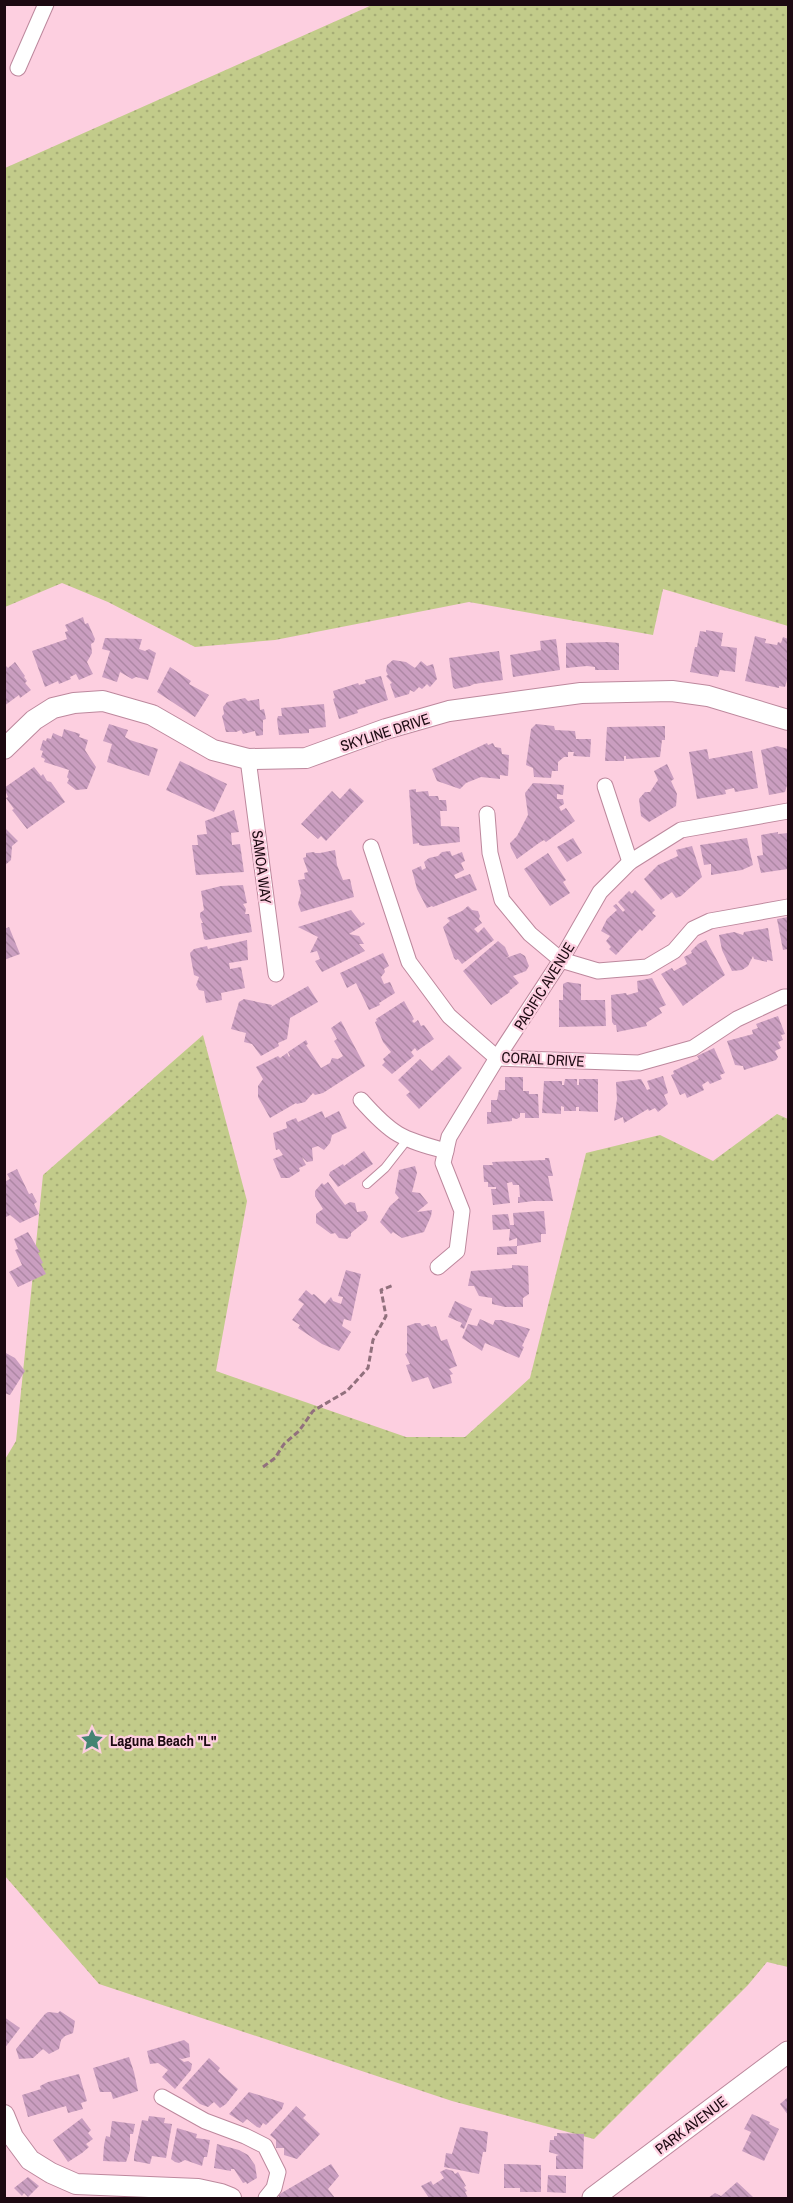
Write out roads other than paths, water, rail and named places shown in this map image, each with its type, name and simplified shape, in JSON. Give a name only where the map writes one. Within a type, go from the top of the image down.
[{"type":"main road","name":"PARK AVENUE","points":[[593,2199],[789,2052]]},
{"type":"street","points":[[18,68],[46,4]]},
{"type":"street","name":"SKYLINE DRIVE","points":[[4,748],[33,720],[53,708],[102,701],[152,715],[213,750],[248,759],[306,758],[386,729],[449,711],[581,693],[672,691],[708,696],[789,720]]},
{"type":"street","name":"SAMOA WAY","points":[[248,759],[276,974]]},
{"type":"street","points":[[605,786],[630,862]]},
{"type":"street","name":"PACIFIC AVENUE","points":[[438,1267],[457,1251],[462,1211],[443,1163],[449,1137],[561,960],[600,892],[630,862],[681,830],[789,811]]},
{"type":"street","points":[[487,814],[490,853],[502,900],[530,934],[561,960],[598,971],[647,967],[674,951],[693,930],[710,921],[789,908]]},
{"type":"street","name":"CORAL DRIVE","points":[[371,847],[409,962],[449,1016],[497,1058],[639,1063],[693,1048],[737,1019],[784,996],[789,997]]},
{"type":"street","points":[[361,1100],[381,1124],[407,1140],[446,1151]]},
{"type":"street","points":[[162,2097],[205,2121],[265,2146],[278,2172],[274,2188],[266,2199]]},
{"type":"street","points":[[4,2115],[13,2137],[30,2160],[51,2173],[76,2184],[198,2189],[221,2194],[231,2199]]},
{"type":"lane","points":[[367,1184],[385,1168],[407,1140]]},
{"type":"place","name":"Laguna Beach \"L\"","points":[[92,1740]]}]
